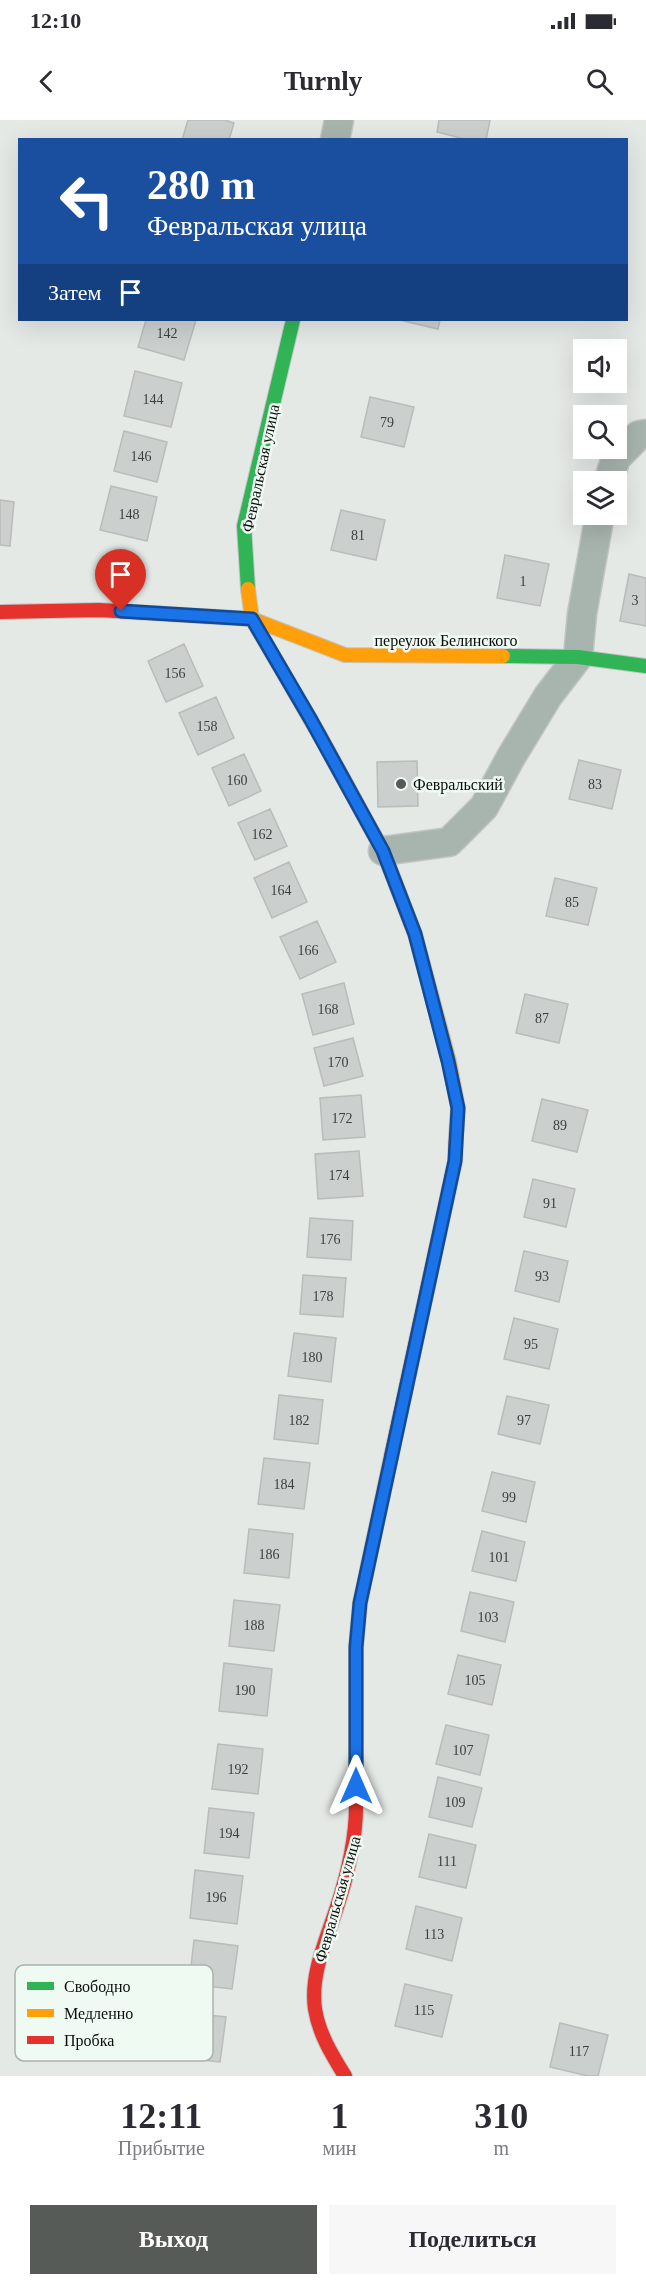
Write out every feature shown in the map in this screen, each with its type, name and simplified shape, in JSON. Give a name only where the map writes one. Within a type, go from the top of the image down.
[{"type":"street","points":[[335,138],[339,120]]},
{"type":"street","name":"Февральская улица","points":[[293,321],[244,526],[245,564],[252,619],[383,851],[415,934],[458,1108],[455,1161],[360,1603],[356,1647],[356,1832],[337,1907],[317,1968],[315,2008],[326,2045],[345,2076]]},
{"type":"street","points":[[612,471],[616,458],[639,435],[646,434]]},
{"type":"street","points":[[383,851],[449,842],[484,807],[548,696],[578,657],[582,614],[598,525]]},
{"type":"street","points":[[0,612],[99,610],[252,619]]},
{"type":"street","name":"переулок Белинского","points":[[252,619],[345,656],[578,657],[646,666]]},
{"type":"building","points":[[188,120],[225,120],[234,123],[230,138],[183,138]]},
{"type":"building","points":[[439,120],[490,120],[486,138],[460,138],[437,132]]},
{"type":"building","points":[[146,321],[196,321],[184,360],[138,347]]},
{"type":"building","points":[[404,321],[440,321],[438,329]]},
{"type":"building","points":[[135,371],[182,383],[171,427],[124,416]]},
{"type":"building","points":[[370,397],[414,407],[404,447],[361,437]]},
{"type":"building","points":[[124,431],[167,442],[157,482],[114,471]]},
{"type":"building","points":[[111,486],[157,497],[147,541],[100,530]]},
{"type":"building","points":[[0,500],[14,502],[10,546],[0,545]]},
{"type":"building","points":[[341,510],[385,520],[376,560],[331,550]]},
{"type":"building","points":[[505,555],[549,564],[540,606],[497,598]]},
{"type":"building","points":[[629,574],[646,578],[646,626],[620,621]]},
{"type":"building","points":[[184,644],[203,686],[166,702],[148,661]]},
{"type":"building","points":[[216,697],[234,738],[198,755],[179,713]]},
{"type":"building","points":[[244,754],[261,791],[229,806],[212,768]]},
{"type":"building","points":[[579,760],[621,770],[612,809],[569,799]]},
{"type":"building","points":[[417,761],[418,806],[378,807],[377,762]]},
{"type":"building","points":[[270,809],[287,846],[255,860],[238,823]]},
{"type":"building","points":[[289,862],[307,902],[272,918],[254,878]]},
{"type":"building","points":[[555,878],[597,888],[588,925],[546,916]]},
{"type":"building","points":[[317,921],[336,962],[300,979],[280,937]]},
{"type":"building","points":[[344,983],[354,1024],[313,1035],[302,994]]},
{"type":"building","points":[[525,994],[568,1004],[559,1043],[516,1033]]},
{"type":"building","points":[[353,1038],[363,1076],[324,1086],[314,1048]]},
{"type":"building","points":[[361,1095],[365,1137],[323,1140],[320,1098]]},
{"type":"building","points":[[542,1099],[588,1110],[577,1152],[532,1141]]},
{"type":"building","points":[[359,1151],[363,1196],[318,1199],[315,1154]]},
{"type":"building","points":[[533,1179],[575,1189],[566,1227],[524,1217]]},
{"type":"building","points":[[310,1218],[353,1221],[351,1260],[307,1257]]},
{"type":"building","points":[[524,1251],[568,1261],[559,1302],[515,1291]]},
{"type":"building","points":[[303,1275],[346,1278],[343,1317],[300,1314]]},
{"type":"building","points":[[514,1318],[558,1329],[549,1369],[504,1359]]},
{"type":"building","points":[[294,1333],[336,1338],[331,1382],[288,1376]]},
{"type":"building","points":[[279,1395],[323,1400],[318,1444],[274,1439]]},
{"type":"building","points":[[507,1396],[549,1405],[540,1444],[498,1434]]},
{"type":"building","points":[[264,1458],[310,1463],[304,1509],[258,1504]]},
{"type":"building","points":[[492,1472],[535,1482],[526,1522],[482,1511]]},
{"type":"building","points":[[249,1529],[293,1534],[289,1578],[244,1573]]},
{"type":"building","points":[[482,1531],[525,1542],[516,1581],[472,1571]]},
{"type":"building","points":[[470,1592],[514,1602],[505,1642],[461,1631]]},
{"type":"building","points":[[234,1600],[280,1605],[274,1651],[229,1646]]},
{"type":"building","points":[[458,1655],[501,1665],[492,1705],[448,1694]]},
{"type":"building","points":[[224,1663],[272,1669],[267,1716],[219,1711]]},
{"type":"building","points":[[446,1725],[489,1735],[480,1775],[436,1764]]},
{"type":"building","points":[[218,1744],[263,1749],[258,1794],[212,1789]]},
{"type":"building","points":[[438,1777],[482,1788],[472,1827],[429,1817]]},
{"type":"building","points":[[209,1808],[254,1813],[249,1858],[204,1853]]},
{"type":"building","points":[[429,1834],[476,1845],[466,1888],[419,1877]]},
{"type":"building","points":[[195,1870],[243,1876],[237,1924],[190,1918]]},
{"type":"building","points":[[416,1906],[462,1918],[452,1961],[406,1949]]},
{"type":"building","points":[[194,1940],[238,1946],[232,1989],[213,1987],[213,1965],[191,1965]]},
{"type":"building","points":[[405,1984],[452,1995],[442,2037],[395,2026]]},
{"type":"building","points":[[213,2016],[226,2017],[220,2062],[211,2061],[213,2061]]},
{"type":"building","points":[[560,2023],[608,2035],[598,2076],[588,2076],[550,2067]]},
{"type":"traffic: fast","points":[[248,589],[244,526],[293,321]]},
{"type":"traffic: fast","points":[[503,656],[578,657],[646,666]]},
{"type":"traffic: slow","points":[[248,589],[252,619],[345,655],[503,656]]},
{"type":"traffic: slow","points":[[320,736],[383,851],[415,934],[449,1061],[458,1108],[456,1137]]},
{"type":"traffic: slow","points":[[356,1806],[356,1647],[360,1603],[391,1457]]},
{"type":"traffic: jam","points":[[0,612],[99,610],[252,619],[320,736]]},
{"type":"traffic: jam","points":[[391,1457],[455,1161],[456,1137]]},
{"type":"traffic: jam","points":[[345,2076],[323,2036],[317,2018],[314,1996],[320,1958],[350,1859],[356,1806]]},
{"type":"place","name":"Февральский","points":[[401,784]]},
{"type":"route","points":[[121,611],[252,619],[383,851],[415,934],[458,1108],[455,1161],[360,1603],[356,1647],[356,1786]]}]
